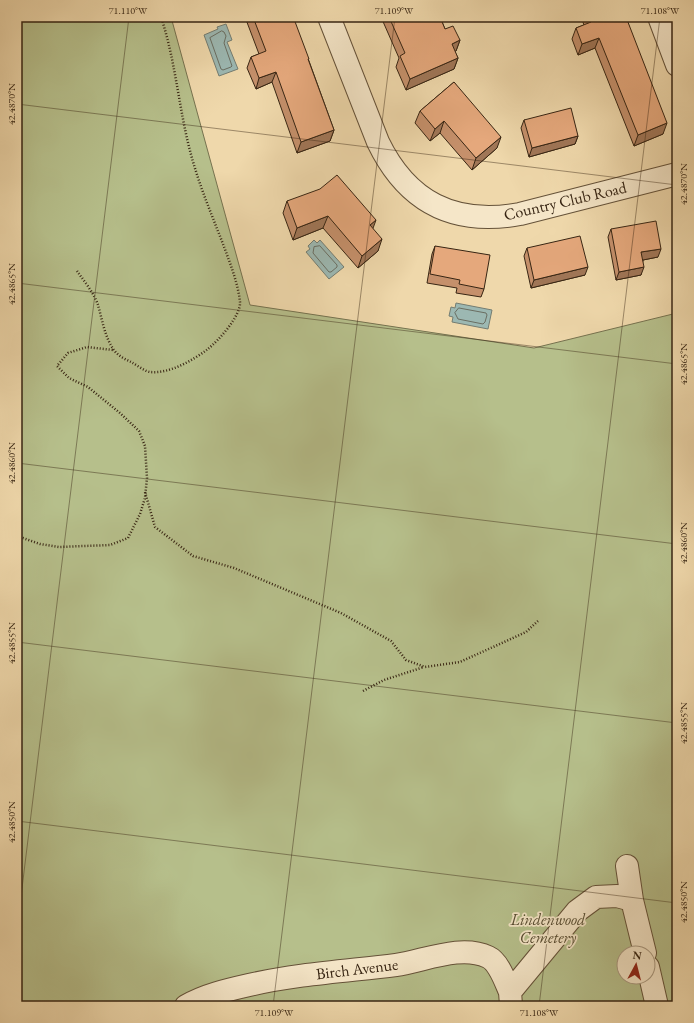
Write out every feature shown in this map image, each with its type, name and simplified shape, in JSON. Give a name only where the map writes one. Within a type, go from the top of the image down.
[{"type":"street","name":"Country Club Road","points":[[329,17],[385,157],[395,172],[407,185],[420,196],[435,205],[451,212],[468,216],[485,218],[503,217],[677,174]]},
{"type":"street","points":[[659,17],[677,65]]},
{"type":"street","points":[[627,866],[632,900],[643,945]]},
{"type":"street","points":[[511,999],[577,911],[596,897],[617,896],[632,900]]},
{"type":"street","name":"Birch Avenue","points":[[186,1006],[195,1000],[226,990],[275,979],[398,965],[462,952],[475,953],[489,957],[500,969],[511,999]]},
{"type":"street","points":[[652,985],[657,1006]]},
{"type":"path","points":[[77,271],[97,303],[100,318],[114,350],[119,355],[149,372],[163,371],[183,365],[196,358],[213,345],[225,332],[235,316],[240,304],[232,269],[194,165],[185,130],[165,29],[160,17]]},
{"type":"path","points":[[17,536],[40,544],[59,547],[110,545],[128,538],[140,514],[146,492],[147,478],[145,446],[139,431],[120,413],[88,387],[69,378],[57,366],[68,353],[87,347],[114,350]]},
{"type":"path","points":[[146,492],[155,527],[193,556],[234,568],[341,613],[365,628],[392,641],[406,660],[425,667]]},
{"type":"path","points":[[363,691],[384,680],[425,667],[460,662],[526,632],[538,621]]},
{"type":"green space","name":"Lindenwood Cemetery","points":[[17,17],[171,17],[250,305],[534,348],[677,313],[677,1006],[17,1006]]},
{"type":"water","points":[[226,24],[232,40],[227,42],[238,69],[219,76],[204,35],[218,29],[217,27]]},
{"type":"water","points":[[314,240],[317,243],[320,240],[344,267],[329,279],[306,252],[310,249],[308,246]]},
{"type":"water","points":[[456,303],[492,310],[488,329],[452,322],[453,317],[449,316],[451,307],[455,308]]},
{"type":"building","points":[[253,17],[288,17],[289,21],[294,19],[334,130],[301,142],[276,72],[259,78],[251,57],[266,51]]},
{"type":"building","points":[[389,17],[440,17],[445,29],[453,26],[460,40],[452,44],[458,58],[410,79],[400,56],[405,53]]},
{"type":"building","points":[[589,17],[626,17],[667,123],[638,135],[599,38],[582,44],[576,28],[591,22]]},
{"type":"building","points":[[454,82],[501,137],[476,158],[444,121],[435,129],[420,111]]},
{"type":"building","points":[[571,108],[578,136],[532,148],[524,120]]},
{"type":"building","points":[[337,175],[376,220],[370,225],[382,239],[362,256],[328,216],[297,228],[287,201],[320,189]]},
{"type":"building","points":[[656,221],[661,249],[641,252],[644,267],[619,272],[611,229]]},
{"type":"building","points":[[580,236],[588,267],[534,280],[527,248]]},
{"type":"building","points":[[435,246],[490,255],[484,289],[459,284],[460,280],[430,274]]}]
